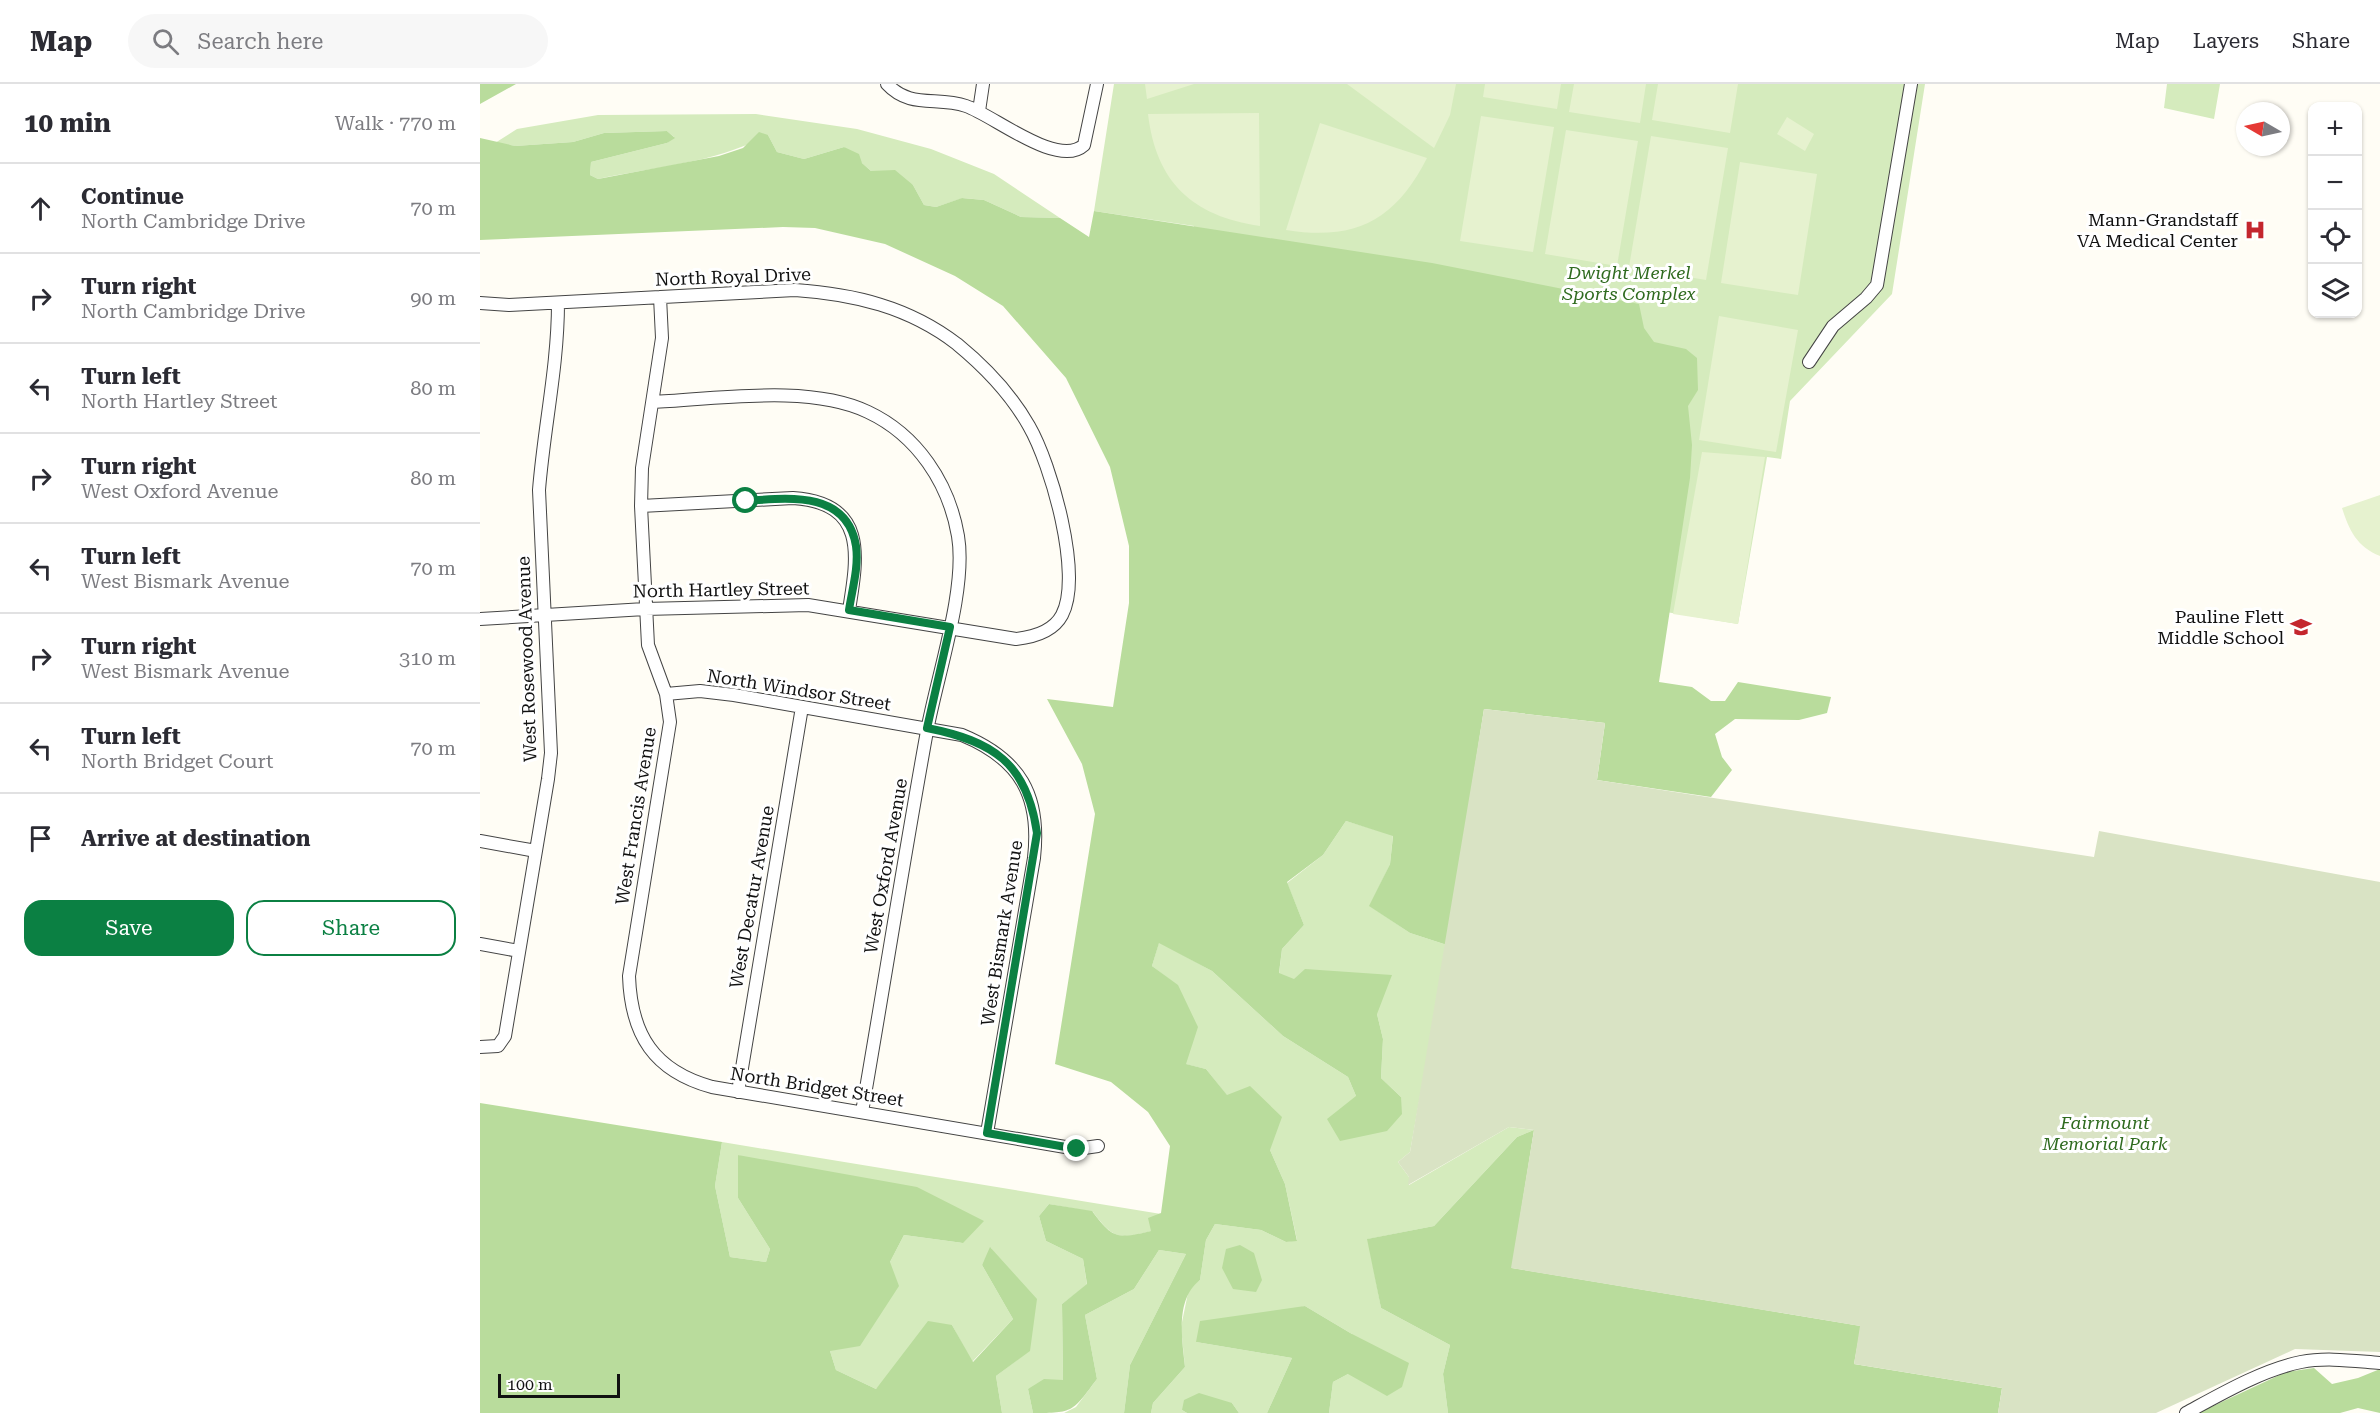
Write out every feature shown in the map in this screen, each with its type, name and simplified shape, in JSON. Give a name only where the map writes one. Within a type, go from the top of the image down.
[{"type":"street","points":[[887,84],[903,98],[963,105],[979,111],[1046,147],[1069,151],[1078,150],[1084,145],[1097,84]]},
{"type":"street","points":[[979,111],[983,84]]},
{"type":"street","points":[[1809,362],[1823,337],[1877,285],[1911,84]]},
{"type":"street","name":"North Royal Drive","points":[[480,303],[558,303],[795,290],[840,294],[904,313],[932,327],[983,366],[1007,394],[1030,427],[1056,493],[1070,577],[1069,595],[1062,616]]},
{"type":"street","name":"West Francis Avenue","points":[[652,1052],[638,1029],[630,1003],[629,976],[670,722],[666,694],[648,645],[641,506],[642,468],[662,338],[660,297]]},
{"type":"street","name":"West Rosewood Avenue","points":[[480,1047],[498,1046],[505,1036],[550,753],[539,490],[542,447],[558,346],[558,303]]},
{"type":"street","name":"West Oxford Avenue","points":[[653,402],[800,395],[838,401],[868,411],[890,424],[916,446],[938,476],[952,507],[958,539],[959,571],[950,627],[927,728],[862,1112]]},
{"type":"street","points":[[641,506],[793,498],[811,500],[831,507],[846,522],[856,545],[849,610]]},
{"type":"street","name":"North Hartley Street","points":[[480,619],[645,609],[773,604],[808,605],[1016,639],[1047,631],[1062,616]]},
{"type":"street","name":"North Windsor Street","points":[[666,694],[700,691],[927,728]]},
{"type":"street","name":"West Decatur Avenue","points":[[738,1092],[802,707]]},
{"type":"street","name":"West Bismark Avenue","points":[[927,728],[962,735],[986,745],[1010,763],[1024,783],[1033,807],[1037,833],[987,1133]]},
{"type":"street","points":[[480,841],[536,851]]},
{"type":"street","points":[[480,944],[519,951]]},
{"type":"street","name":"North Bridget Street","points":[[652,1052],[669,1069],[689,1081],[738,1092],[1077,1149],[1098,1146]]},
{"type":"street","points":[[2186,1413],[2261,1376],[2301,1362],[2335,1360],[2380,1363]]},
{"type":"green space","points":[[480,84],[516,84],[480,104]]},
{"type":"green space","name":"Dwight Merkel Sports Complex","points":[[1114,84],[1925,84],[1892,294],[1790,401],[1781,459],[1767,457],[1738,624],[1648,609],[1164,419],[1194,226],[1094,211]]},
{"type":"green space","points":[[1145,84],[1194,84],[1147,99]]},
{"type":"green space","points":[[1347,84],[1456,84],[1450,115],[1434,148]]},
{"type":"green space","points":[[1485,84],[1561,84],[1557,109],[1483,97]]},
{"type":"green space","points":[[1574,84],[1646,84],[1640,123],[1569,112]]},
{"type":"green space","points":[[1658,84],[1738,84],[1730,133],[1652,120]]},
{"type":"green space","points":[[2167,84],[2220,84],[2214,119],[2164,108]]},
{"type":"green space","points":[[1259,113],[1260,226],[1215,214],[1182,192],[1169,177],[1159,159],[1152,138],[1148,114]]},
{"type":"green space","points":[[756,114],[857,129],[931,149],[994,174],[1060,218],[1021,217],[984,200],[963,198],[936,207],[924,205],[913,185],[871,171],[844,147],[804,159],[777,152],[768,135],[728,152],[706,158],[598,179],[590,175],[591,162],[667,143],[674,137],[667,131],[604,133],[573,142],[515,146],[495,143],[517,129],[598,115]]},
{"type":"green space","points":[[1481,116],[1554,127],[1533,252],[1460,241]]},
{"type":"green space","points":[[1787,117],[1814,134],[1805,151],[1777,134]]},
{"type":"green space","points":[[1320,123],[1427,158],[1415,180],[1401,197],[1387,211],[1370,222],[1352,229],[1333,232],[1311,233],[1286,230]]},
{"type":"green space","points":[[1566,130],[1638,141],[1617,266],[1545,254]]},
{"type":"green space","points":[[667,131],[675,138],[667,143],[591,162],[590,175],[598,179],[719,156],[743,148],[759,132],[768,135],[777,152],[804,159],[844,147],[859,154],[862,163],[871,171],[895,170],[913,185],[924,205],[936,207],[962,198],[984,200],[1021,217],[1060,218],[1089,237],[1094,211],[1432,263],[1639,304],[1644,328],[1654,342],[1686,349],[1697,358],[1698,390],[1688,406],[1692,445],[1690,478],[1659,682],[1692,687],[1711,701],[1725,701],[1738,682],[1831,697],[1827,713],[1799,720],[1735,719],[1715,734],[1722,757],[1732,770],[1711,797],[1597,780],[1605,723],[1484,709],[1447,945],[1410,933],[1369,906],[1390,864],[1393,836],[1346,821],[1323,855],[1287,882],[1304,925],[1282,949],[1279,973],[1294,979],[1305,969],[1392,975],[1377,1014],[1383,1039],[1381,1078],[1401,1097],[1402,1114],[1387,1131],[1340,1141],[1327,1119],[1356,1096],[1348,1077],[1283,1036],[1212,971],[1159,943],[1152,966],[1178,985],[1198,1027],[1186,1064],[1206,1069],[1227,1095],[1250,1086],[1282,1117],[1270,1150],[1285,1184],[1297,1241],[1286,1242],[1261,1230],[1215,1224],[1206,1240],[1200,1280],[1192,1288],[1183,1308],[1182,1332],[1185,1367],[1153,1403],[1151,1413],[1124,1413],[1130,1365],[1186,1254],[1159,1250],[1134,1289],[1085,1315],[1097,1379],[1077,1404],[1065,1411],[1033,1413],[1028,1389],[1044,1379],[1063,1380],[1062,1304],[1087,1284],[1083,1259],[1046,1241],[1039,1216],[1049,1204],[1092,1211],[1105,1227],[1117,1235],[1151,1231],[1148,1218],[1161,1213],[1170,1146],[1148,1112],[1111,1082],[1055,1064],[1095,814],[1082,764],[1047,699],[1113,707],[1129,603],[1129,546],[1110,467],[1066,378],[1003,306],[955,276],[885,244],[815,228],[783,227],[480,240],[480,138],[515,146],[573,142],[604,133]]},
{"type":"green space","points":[[1651,136],[1728,148],[1706,280],[1629,267]]},
{"type":"green space","points":[[1740,162],[1817,174],[1798,295],[1721,283]]},
{"type":"green space","points":[[1719,316],[1798,330],[1776,452],[1699,440]]},
{"type":"green space","points":[[1702,452],[1765,457],[1738,624],[1673,614]]},
{"type":"green space","points":[[2380,495],[2380,556],[2365,548],[2355,537],[2342,508]]},
{"type":"green space","name":"Fairmount Memorial Park","points":[[1484,709],[1605,723],[1597,780],[2094,857],[2099,831],[2380,882],[2380,1352],[2295,1349],[2156,1413],[1998,1413],[2002,1388],[1854,1364],[1860,1326],[1511,1268],[1534,1130],[1509,1127],[1408,1185],[1409,1177],[1398,1162],[1410,1152]]},
{"type":"green space","points":[[1346,821],[1393,835],[1390,864],[1370,906],[1410,933],[1447,945],[1410,1152],[1398,1162],[1409,1177],[1409,1185],[1509,1127],[1534,1130],[1517,1137],[1434,1226],[1368,1239],[1381,1308],[1450,1345],[1443,1374],[1448,1413],[1329,1413],[1333,1382],[1348,1374],[1352,1334],[1305,1306],[1196,1342],[1292,1358],[1267,1413],[1239,1413],[1232,1403],[1182,1410],[1187,1413],[1151,1413],[1153,1403],[1185,1367],[1181,1327],[1189,1288],[1200,1280],[1206,1240],[1215,1224],[1261,1230],[1286,1242],[1297,1240],[1285,1184],[1270,1150],[1206,1069],[1185,1064],[1178,986],[1152,966],[1159,942],[1212,971],[1283,1036],[1348,1077],[1356,1096],[1401,1097],[1381,1078],[1383,1039],[1377,1014],[1279,974],[1282,949],[1304,925],[1287,883],[1323,855]]},
{"type":"green space","points":[[480,1103],[722,1142],[715,1186],[730,1257],[766,1262],[770,1249],[738,1198],[738,1155],[917,1187],[984,1221],[963,1243],[904,1235],[890,1262],[899,1286],[860,1346],[830,1351],[836,1370],[876,1389],[928,1321],[952,1325],[973,1362],[1013,1319],[982,1265],[990,1247],[1037,1299],[1030,1351],[996,1376],[1002,1413],[480,1413]]},
{"type":"green space","points":[[1534,1130],[1512,1268],[1861,1326],[1854,1364],[2002,1388],[1998,1413],[1448,1413],[1443,1374],[1450,1345],[1381,1308],[1367,1239],[1434,1226],[1517,1137]]},
{"type":"green space","points":[[722,1142],[1161,1214],[1152,1231],[1124,1236],[1106,1228],[1093,1212],[1049,1204],[1039,1216],[1046,1241],[1083,1259],[1087,1285],[1062,1304],[1063,1381],[1028,1389],[1033,1413],[1002,1413],[996,1376],[1030,1350],[991,1248],[982,1265],[1013,1319],[972,1362],[952,1325],[876,1389],[836,1370],[830,1351],[890,1262],[904,1235],[963,1243],[738,1155],[738,1198],[770,1249],[766,1262],[730,1257],[715,1186]]},
{"type":"green space","points":[[1240,1245],[1254,1253],[1262,1280],[1256,1292],[1233,1289],[1222,1268],[1226,1249]]},
{"type":"green space","points":[[1159,1250],[1186,1254],[1130,1365],[1124,1413],[1064,1413],[1076,1407],[1097,1379],[1085,1315],[1134,1289]]},
{"type":"green space","points":[[1305,1306],[1352,1334],[1409,1363],[1402,1387],[1387,1396],[1348,1374],[1333,1382],[1329,1413],[1267,1413],[1292,1358],[1196,1342],[1200,1321]]},
{"type":"green space","points":[[2314,1368],[2332,1384],[2358,1378],[2380,1369],[2380,1413],[2358,1408],[2340,1413],[2198,1413],[2286,1372]]},
{"type":"green space","points":[[1199,1393],[1232,1403],[1239,1413],[1187,1413],[1182,1410],[1184,1400]]},
{"type":"place","name":"Mann-Grandstaff VA Medical Center","points":[[2255,230]]},
{"type":"place","name":"Pauline Flett Middle School","points":[[2301,627]]},
{"type":"route","points":[[746,501],[793,498],[811,500],[831,507],[846,522],[856,545],[849,610],[950,627],[927,728],[962,735],[986,745],[1010,763],[1024,783],[1033,807],[1037,833],[987,1133],[1077,1149]]}]
